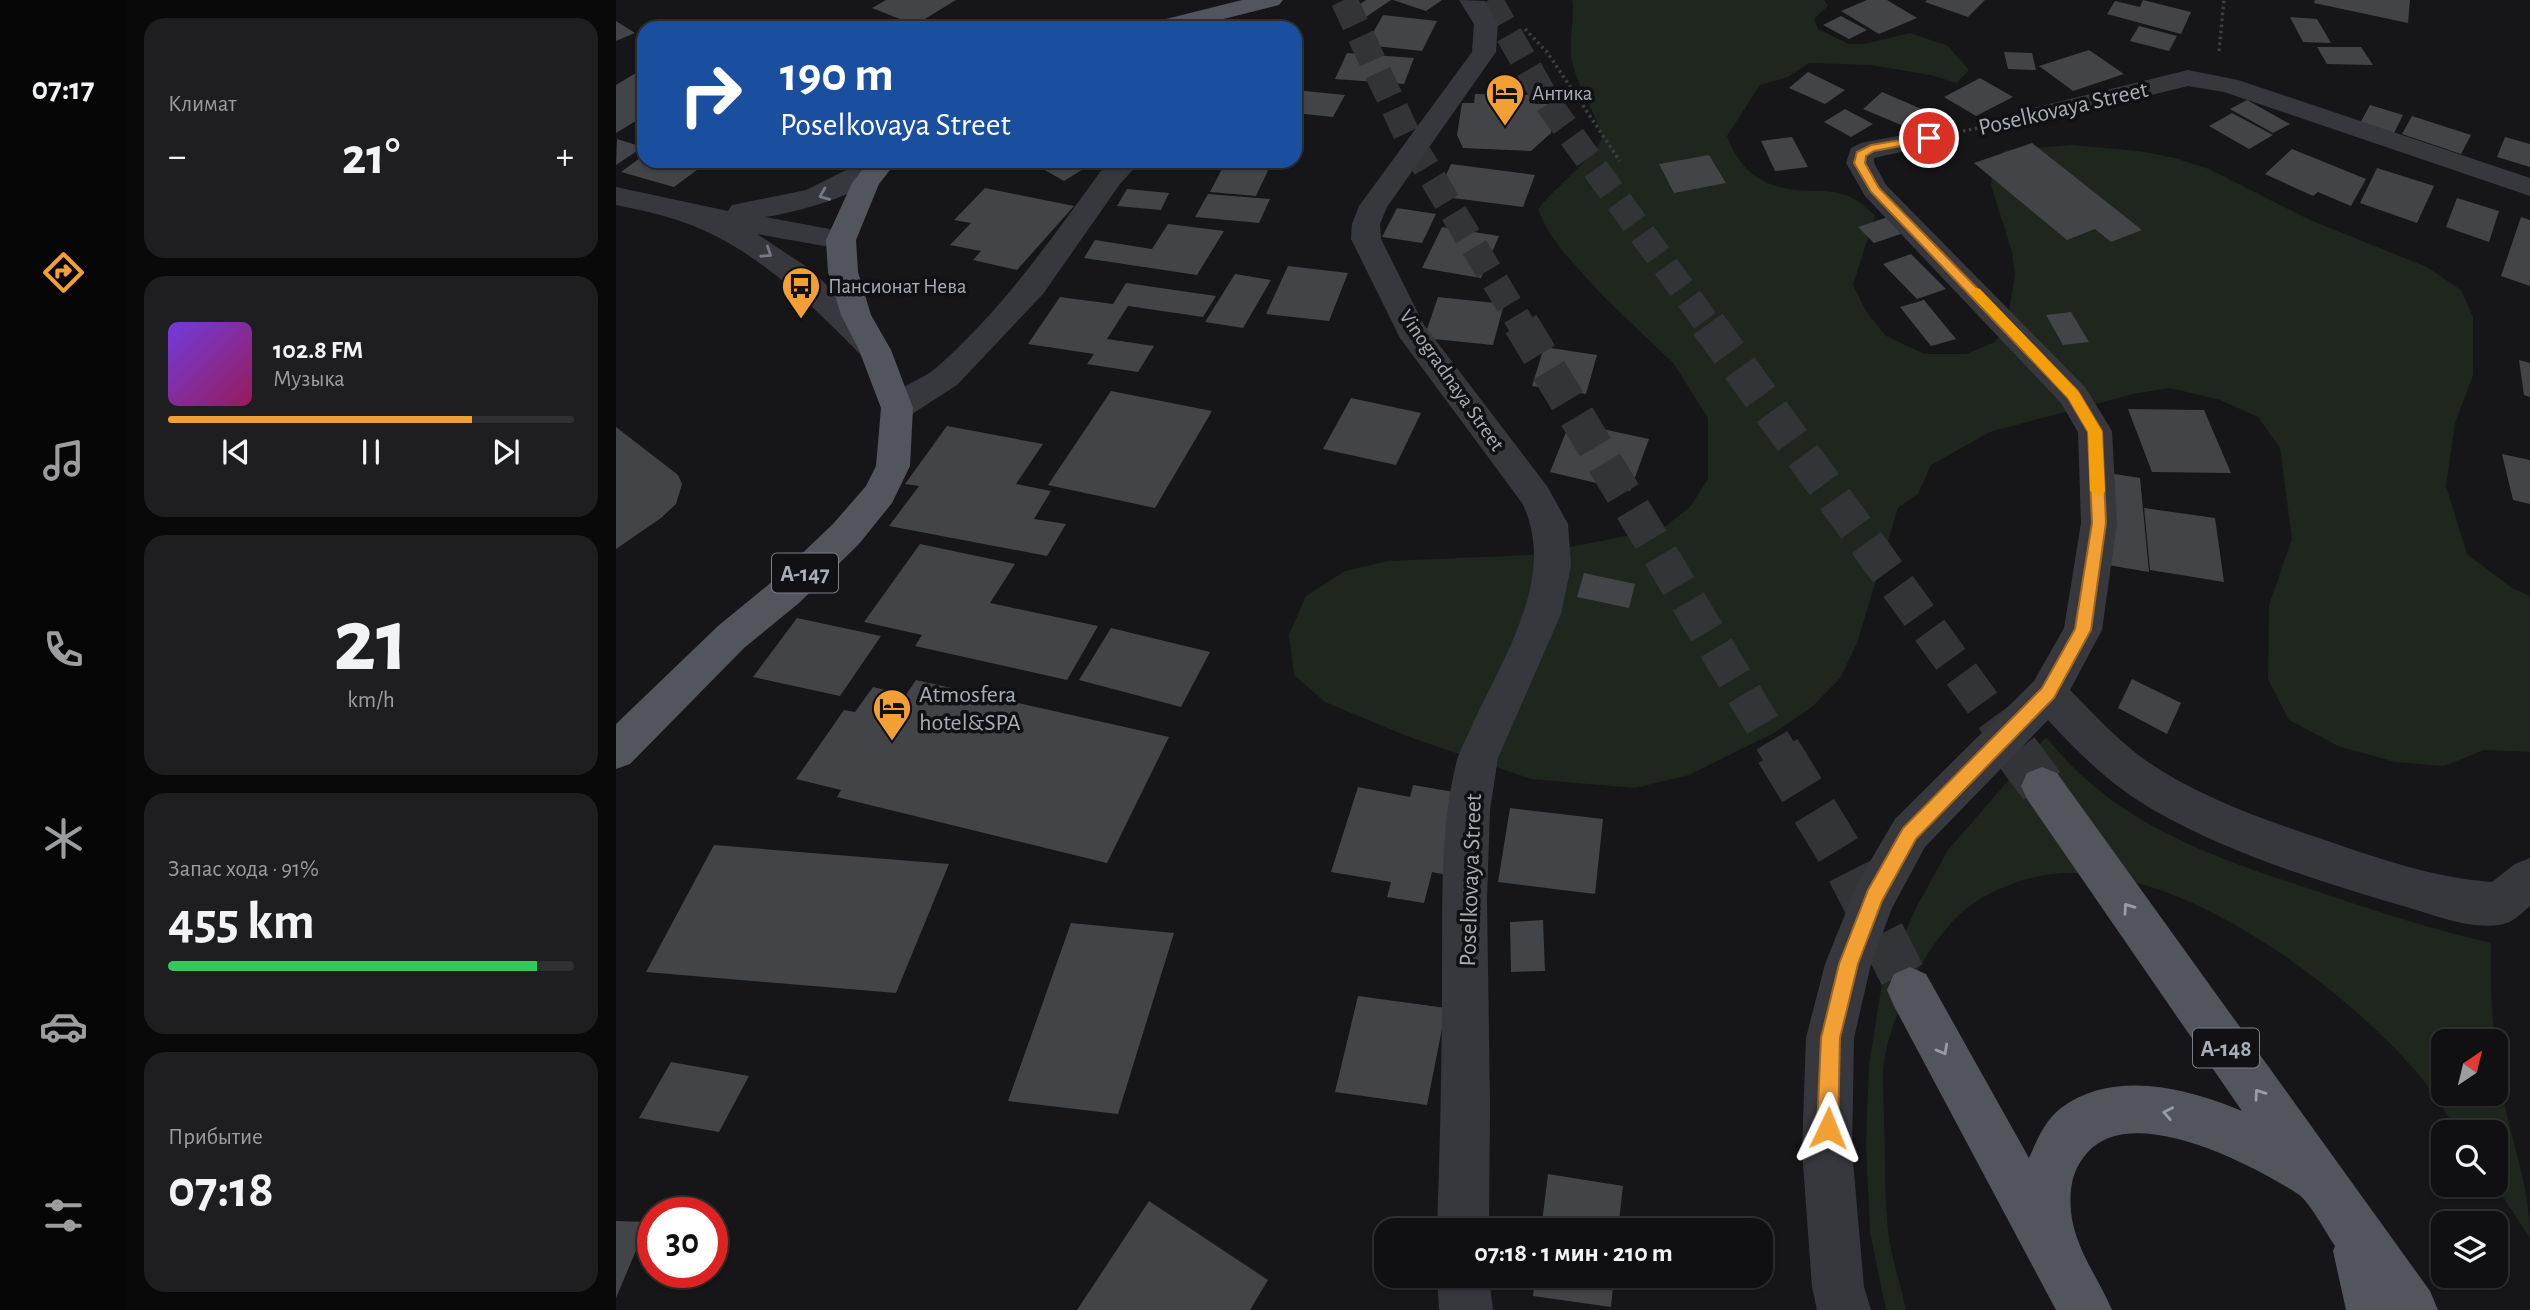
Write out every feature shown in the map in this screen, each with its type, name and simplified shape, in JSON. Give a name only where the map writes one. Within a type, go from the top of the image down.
[{"type":"main road","points":[[1187,21],[1271,0]]},
{"type":"main road","name":"А-147","points":[[616,751],[731,637],[786,592],[846,534],[880,494],[893,466],[897,408],[884,381],[875,350],[856,315],[843,272],[841,240],[866,183],[878,168]]},
{"type":"main road","name":"А-148","points":[[2042,786],[2411,1310]]},
{"type":"main road","name":"А-148","points":[[1910,990],[2085,1310]]},
{"type":"main road","name":"А-148","points":[[2053,1252],[2043,1213],[2044,1184],[2052,1160],[2064,1139],[2080,1123],[2101,1113],[2125,1110],[2158,1111],[2194,1118],[2254,1141],[2319,1180]]},
{"type":"main road","name":"А-148","points":[[2348,1221],[2364,1265],[2373,1310]]},
{"type":"street","name":"Vinogradnaya Street","points":[[1472,1],[1488,25],[1484,52],[1373,206],[1366,224],[1366,239],[1411,330],[1535,495],[1550,524],[1553,546]]},
{"type":"street","name":"Poselkovaya Street","points":[[2034,116],[2188,78],[2229,85],[2530,187]]},
{"type":"street","points":[[1843,1310],[1838,1287],[1827,1150],[1830,1038],[1848,964],[1874,897],[1910,833],[2048,693],[2083,630],[2099,523],[2095,431],[2073,395],[2050,368],[1875,190],[1860,163],[1861,155],[1871,149],[1929,138]]},
{"type":"street","name":"А-147","points":[[684,212],[765,210],[804,202],[851,182],[872,168]]},
{"type":"street","points":[[897,408],[946,377],[1032,286],[1120,168]]},
{"type":"street","points":[[616,195],[684,212],[841,240]]},
{"type":"street","name":"А-147","points":[[684,212],[747,240],[773,256],[797,275],[875,350]]},
{"type":"street","name":"Poselkovaya Street","points":[[1463,1218],[1466,1105],[1465,898],[1469,810],[1478,758],[1542,614],[1553,566],[1553,546]]},
{"type":"street","points":[[2048,693],[2097,745],[2132,774],[2172,799],[2246,833],[2357,872],[2458,901],[2499,904],[2530,879]]},
{"type":"street","points":[[1464,1288],[1466,1310]]},
{"type":"path","points":[[2214,82],[2224,0]]},
{"type":"path","points":[[1472,1],[1517,21],[1547,52],[1620,162]]},
{"type":"path","name":"Poselkovaya Street","points":[[1929,138],[2034,116]]},
{"type":"shaded area","points":[[1572,0],[1824,0],[1828,6],[1814,19],[1818,29],[1849,44],[1865,44],[1910,33],[1948,46],[1969,70],[1957,83],[1930,75],[1871,65],[1809,63],[1788,77],[1760,85],[1727,136],[1742,163],[1764,181],[1793,190],[1828,191],[1846,195],[1860,202],[1875,216],[1853,285],[1866,311],[1886,336],[1925,354],[1966,354],[1995,342],[2007,322],[2015,275],[2012,252],[1991,185],[1993,166],[2005,150],[2071,145],[2139,151],[2175,158],[2209,169],[2310,220],[2427,267],[2461,290],[2473,317],[2473,375],[2455,424],[2446,486],[2467,554],[2512,588],[2530,596],[2530,752],[2484,750],[2444,766],[2395,762],[2338,746],[2289,720],[2268,679],[2269,605],[2292,539],[2280,448],[2258,417],[2220,400],[2170,388],[2133,394],[1990,432],[1931,465],[1918,494],[1898,508],[1857,643],[1840,678],[1812,707],[1774,733],[1689,775],[1635,788],[1531,779],[1404,735],[1325,702],[1294,675],[1289,635],[1306,596],[1345,571],[1388,561],[1529,555],[1662,529],[1690,507],[1708,479],[1708,418],[1674,364],[1603,296],[1564,253],[1548,231],[1538,209],[1588,158],[1602,138],[1573,66]]},
{"type":"shaded area","points":[[2046,737],[2073,767],[2103,793],[2167,834],[2238,864],[2379,912],[2491,943],[2494,1029],[2431,1029],[2431,1091],[2380,1034],[2340,998],[2295,963],[2246,931],[2195,905],[2144,885],[2093,874],[2045,875],[1997,890],[1956,918],[1932,948],[1910,986],[1887,1045],[1883,1069],[1885,1193],[1889,1238],[1906,1310],[1886,1310],[1870,1232],[1866,1143],[1869,1065],[1882,983],[1917,906],[1948,850]]},
{"type":"shaded area","points":[[2441,1106],[2505,1106],[2524,1186],[2530,1238],[2503,1197],[2508,1197],[2508,1120],[2451,1120]]},
{"type":"building","points":[[886,0],[956,0],[922,21],[905,21],[872,8]]},
{"type":"building","points":[[1366,0],[1391,0],[1366,17],[1350,11]]},
{"type":"building","points":[[1393,0],[1442,0],[1426,11]]},
{"type":"building","points":[[1867,0],[1887,0],[1917,18],[1879,34],[1841,11]]},
{"type":"building","points":[[1985,0],[1968,17],[1925,2]]},
{"type":"building","points":[[2143,0],[2191,12],[2181,34],[2107,14],[2115,1],[2140,7]]},
{"type":"building","points":[[2315,0],[2410,0],[2408,23],[2314,3]]},
{"type":"building","points":[[1383,15],[1437,21],[1422,51],[1366,45]]},
{"type":"building","points":[[1841,16],[1867,30],[1849,39],[1823,25]]},
{"type":"building","points":[[2290,17],[2317,19],[2331,43],[2303,42]]},
{"type":"building","points":[[616,21],[635,33],[616,41]]},
{"type":"building","points":[[2139,26],[2177,36],[2169,51],[2130,41]]},
{"type":"building","points":[[2317,47],[2361,47],[2373,65],[2327,64]]},
{"type":"building","points":[[2089,50],[2124,74],[2073,91],[2039,66]]},
{"type":"building","points":[[2004,52],[2032,53],[2036,70],[2008,69]]},
{"type":"building","points":[[1347,53],[1414,58],[1404,84],[1335,79]]},
{"type":"building","points":[[637,72],[637,120],[616,133],[616,85]]},
{"type":"building","points":[[1808,72],[1845,90],[1825,104],[1789,88]]},
{"type":"building","points":[[1980,78],[2013,97],[1976,116],[1944,97]]},
{"type":"building","points":[[1302,91],[1345,95],[1333,117],[1302,114]]},
{"type":"building","points":[[1882,92],[1924,110],[1906,127],[1863,109]]},
{"type":"building","name":"Антика","points":[[1475,94],[1536,95],[1535,104],[1548,104],[1547,117],[1552,120],[1551,133],[1531,151],[1463,148],[1457,135],[1462,103],[1474,103]]},
{"type":"building","points":[[2247,100],[2290,124],[2273,133],[2230,109]]},
{"type":"building","points":[[2370,105],[2403,115],[2393,135],[2359,125]]},
{"type":"building","points":[[1845,109],[1873,124],[1851,137],[1824,122]]},
{"type":"building","points":[[2232,113],[2273,135],[2249,149],[2209,126]]},
{"type":"building","points":[[2412,116],[2471,135],[2461,154],[2402,134]]},
{"type":"building","points":[[1792,137],[1808,167],[1775,171],[1761,141]]},
{"type":"building","points":[[2505,137],[2530,144],[2530,167],[2497,157]]},
{"type":"building","points":[[617,139],[637,145],[637,151],[616,165]]},
{"type":"building","points":[[2032,143],[2142,230],[2111,242],[2095,229],[2067,240],[1974,163]]},
{"type":"building","points":[[2292,149],[2366,179],[2351,206],[2318,192],[2313,196],[2265,174]]},
{"type":"building","points":[[1709,155],[1726,183],[1674,193],[1659,164]]},
{"type":"building","points":[[637,160],[637,168],[700,168],[674,187],[621,172]]},
{"type":"building","points":[[1451,164],[1535,175],[1523,207],[1437,196]]},
{"type":"building","points":[[1041,168],[1085,168],[1064,181]]},
{"type":"building","points":[[1222,168],[1269,168],[1256,196],[1210,192]]},
{"type":"building","points":[[2377,168],[2434,186],[2417,223],[2360,203]]},
{"type":"building","points":[[985,188],[1074,206],[1017,270],[973,260],[981,251],[950,245],[971,223],[954,220]]},
{"type":"building","points":[[1127,189],[1169,193],[1161,210],[1117,206]]},
{"type":"building","points":[[1208,194],[1270,199],[1259,223],[1195,217]]},
{"type":"building","points":[[2457,198],[2499,211],[2489,242],[2446,227]]},
{"type":"building","points":[[1397,208],[1436,214],[1422,243],[1382,237]]},
{"type":"building","points":[[1891,216],[1907,232],[1874,243],[1858,227]]},
{"type":"building","points":[[2521,217],[2530,220],[2530,286],[2501,276]]},
{"type":"building","points":[[1168,224],[1224,231],[1197,275],[1084,258],[1095,240],[1152,249]]},
{"type":"building","points":[[1442,227],[1499,236],[1481,278],[1422,268]]},
{"type":"building","points":[[1911,254],[1946,289],[1917,299],[1883,264]]},
{"type":"building","points":[[1288,266],[1348,273],[1329,321],[1266,314]]},
{"type":"building","points":[[1235,274],[1271,280],[1243,328],[1205,322]]},
{"type":"building","points":[[1126,283],[1216,296],[1203,317],[1128,306],[1107,339],[1154,346],[1138,372],[1087,364],[1094,354],[1028,344],[1060,297],[1113,304]]},
{"type":"building","points":[[1438,297],[1504,304],[1493,345],[1424,338]]},
{"type":"building","points":[[1924,300],[1956,339],[1931,346],[1900,307]]},
{"type":"building","points":[[2071,312],[2089,342],[2063,345],[2046,315]]},
{"type":"building","points":[[1544,347],[1597,355],[1586,394],[1532,386]]},
{"type":"building","points":[[2519,360],[2530,363],[2530,397],[2524,395]]},
{"type":"building","points":[[1111,391],[1212,411],[1155,508],[1048,485]]},
{"type":"building","points":[[1351,398],[1421,413],[1396,465],[1323,449]]},
{"type":"building","points":[[2128,409],[2204,410],[2231,473],[2152,472]]},
{"type":"building","points":[[1570,422],[1649,439],[1630,491],[1550,472]]},
{"type":"building","points":[[947,426],[1043,444],[1016,484],[1051,491],[1034,519],[1066,524],[1047,556],[889,526],[919,486],[905,484]]},
{"type":"building","points":[[616,427],[678,475],[682,484],[676,504],[661,518],[616,549]]},
{"type":"building","points":[[2502,454],[2530,460],[2530,504],[2513,500]]},
{"type":"building","points":[[2102,472],[2140,478],[2149,572],[2108,565]]},
{"type":"building","points":[[2144,508],[2215,518],[2224,582],[2150,570]]},
{"type":"building","points":[[920,544],[1015,564],[990,603],[1098,626],[1067,680],[915,646],[922,635],[864,622]]},
{"type":"building","points":[[1584,573],[1635,584],[1629,608],[1577,597]]},
{"type":"building","points":[[797,618],[881,636],[840,696],[753,677]]},
{"type":"building","points":[[1111,628],[1210,652],[1181,707],[1079,680]]},
{"type":"building","points":[[2132,679],[2181,703],[2167,734],[2118,708]]},
{"type":"building","points":[[916,680],[1169,737],[1107,863],[837,797],[841,790],[796,779],[844,710],[855,712],[873,687],[906,695]]},
{"type":"building","points":[[1413,785],[1454,792],[1447,875],[1432,872],[1424,903],[1387,897],[1391,882],[1331,872],[1358,787],[1410,797]]},
{"type":"building","points":[[1510,808],[1603,819],[1595,894],[1498,882]]},
{"type":"building","points":[[714,845],[949,864],[896,993],[646,972]]},
{"type":"building","points":[[1543,920],[1545,971],[1511,972],[1510,922]]},
{"type":"building","points":[[1071,923],[1174,933],[1118,1114],[1008,1101]]},
{"type":"building","points":[[1358,996],[1446,1008],[1427,1105],[1335,1092]]},
{"type":"building","points":[[671,1062],[749,1076],[719,1132],[639,1118]]},
{"type":"building","points":[[1548,1174],[1623,1186],[1619,1218],[1542,1218]]},
{"type":"building","points":[[1149,1201],[1268,1280],[1250,1310],[1077,1310]]},
{"type":"building","points":[[616,1221],[637,1222],[637,1248],[616,1298]]},
{"type":"building","points":[[1534,1288],[1613,1288],[1611,1307],[1533,1296]]},
{"type":"tunnel","points":[[1344,0],[1409,139],[1522,326]]},
{"type":"tunnel","points":[[1489,0],[1550,106],[1709,326]]},
{"type":"tunnel","points":[[1521,324],[1779,752]]},
{"type":"tunnel","points":[[1708,324],[2018,752]]},
{"type":"tunnel","points":[[1778,751],[1842,856],[1910,990]]},
{"type":"tunnel","points":[[2016,751],[2042,786]]},
{"type":"slow traffic","points":[[1976,292],[2073,395],[2095,431],[2098,491]]},
{"type":"place","name":"Антика","points":[[1505,127]]},
{"type":"place","name":"Пансионат Нева","points":[[801,320]]},
{"type":"place","name":"Atmosfera hotel&SPA","points":[[892,742]]},
{"type":"route","points":[[1828,1128],[1830,1038],[1848,964],[1874,897],[1910,833],[2048,693],[2083,630],[2099,523],[2095,431],[2073,395],[2050,368],[1875,190],[1860,163],[1861,155],[1871,149],[1929,138]]}]
